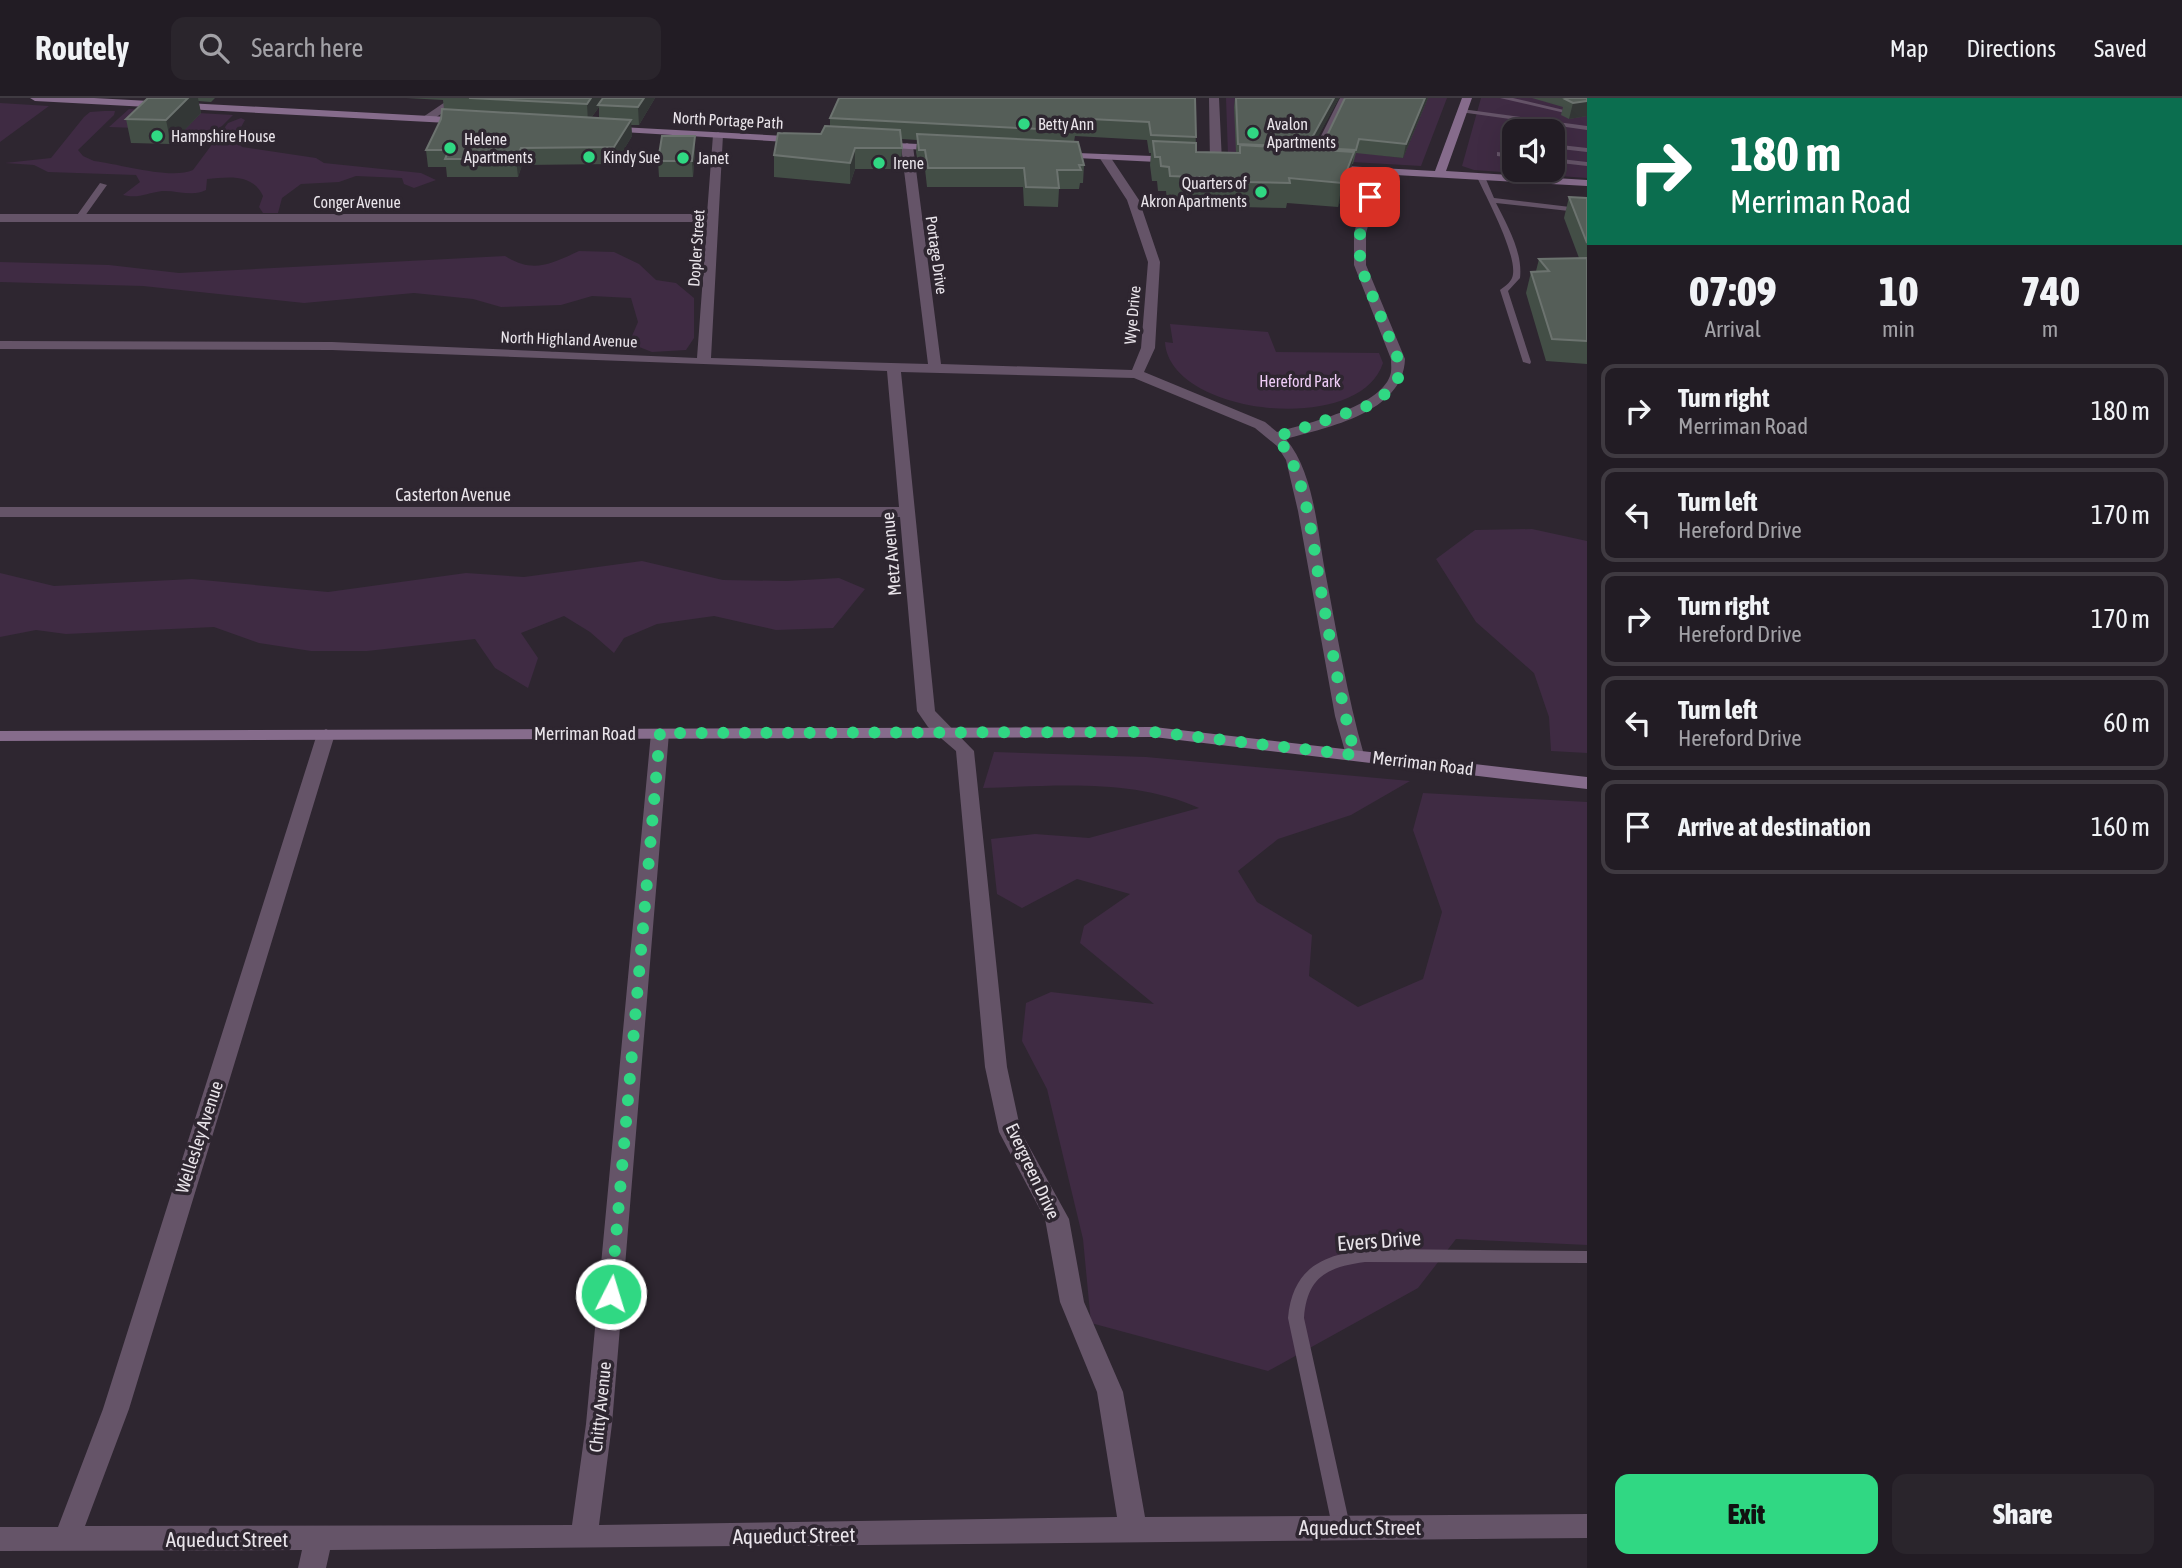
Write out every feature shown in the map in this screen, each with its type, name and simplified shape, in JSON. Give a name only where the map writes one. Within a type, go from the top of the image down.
[{"type":"main road","points":[[35,98],[481,122]]},
{"type":"main road","points":[[1438,175],[1467,98]]},
{"type":"main road","name":"North Portage Path","points":[[590,128],[819,141]]},
{"type":"main road","points":[[866,144],[961,149]]},
{"type":"main road","points":[[1040,153],[1186,160]]},
{"type":"main road","points":[[1200,161],[1222,162]]},
{"type":"main road","points":[[1304,167],[1587,183]]},
{"type":"main road","name":"Merriman Road","points":[[0,736],[1154,732],[1587,783]]},
{"type":"street","points":[[427,119],[458,98]]},
{"type":"street","points":[[1214,98],[1222,162]]},
{"type":"street","name":"Dopler Street","points":[[704,362],[718,135]]},
{"type":"street","name":"Portage Drive","points":[[907,146],[934,368]]},
{"type":"street","name":"Wye Drive","points":[[1105,157],[1133,200],[1154,262],[1148,348],[1136,374]]},
{"type":"street","points":[[1276,437],[1367,406],[1384,395],[1398,379],[1398,359],[1360,265],[1360,233],[1378,171]]},
{"type":"street","name":"Conger Avenue","points":[[0,218],[714,218]]},
{"type":"street","name":"North Highland Avenue","points":[[0,345],[321,345],[704,362],[1136,374]]},
{"type":"street","name":"Metz Avenue","points":[[894,368],[926,711],[942,732]]},
{"type":"street","points":[[1136,374],[1234,413],[1276,437],[1293,460],[1306,511],[1344,716],[1355,755]]},
{"type":"street","name":"Casterton Avenue","points":[[0,512],[906,512]]},
{"type":"street","name":"Evergreen Drive","points":[[942,732],[957,739],[965,751],[996,1067],[1010,1132],[1057,1219],[1072,1302],[1100,1365],[1118,1426],[1133,1530]]},
{"type":"street","name":"Chitty Avenue","points":[[584,1537],[599,1424],[660,733]]},
{"type":"street","name":"Wellesley Avenue","points":[[67,1539],[116,1409],[326,734]]},
{"type":"street","name":"Aqueduct Street","points":[[0,1539],[584,1537],[1341,1526],[1587,1526]]},
{"type":"street","points":[[312,1568],[318,1539]]},
{"type":"lane","points":[[1304,167],[1343,98]]},
{"type":"lane","points":[[1503,98],[1564,111]]},
{"type":"lane","points":[[1462,111],[1587,127]]},
{"type":"lane","points":[[1578,118],[1587,127]]},
{"type":"lane","points":[[1565,147],[1587,150]]},
{"type":"lane","points":[[1565,162],[1587,165],[1584,167],[1587,175]]},
{"type":"lane","points":[[1481,177],[1511,248],[1517,275],[1514,282],[1504,290],[1527,362]]},
{"type":"lane","points":[[79,218],[103,185]]},
{"type":"lane","points":[[1491,200],[1587,211]]},
{"type":"lane","name":"Evers Drive","points":[[1341,1526],[1296,1318],[1297,1300],[1318,1269],[1337,1261],[1380,1256],[1587,1256]]},
{"type":"green space","name":"Avalon Apartments","points":[[1226,98],[1242,98],[1288,149],[1228,155]]},
{"type":"green space","points":[[1377,98],[1447,98],[1421,166],[1317,160],[1323,148],[1403,158],[1409,143]]},
{"type":"green space","points":[[1481,98],[1587,98],[1587,178],[1565,176],[1565,119],[1502,119],[1502,172],[1474,170],[1462,166]]},
{"type":"green space","points":[[0,103],[49,106],[0,142]]},
{"type":"green space","points":[[129,109],[233,115],[217,131],[109,127]]},
{"type":"green space","points":[[115,111],[78,150],[83,156],[94,161],[159,172],[183,173],[193,170],[228,123],[241,118],[245,120],[235,138],[242,147],[316,158],[324,163],[421,173],[436,180],[414,188],[404,184],[402,178],[356,176],[339,182],[301,184],[282,198],[278,213],[263,213],[259,207],[263,196],[253,183],[239,178],[207,179],[206,190],[196,193],[162,191],[128,196],[123,195],[140,182],[136,175],[48,172],[34,165],[5,163],[51,158],[90,112]]},
{"type":"green space","points":[[579,251],[614,252],[639,264],[656,280],[676,283],[694,298],[694,338],[686,350],[652,352],[629,343],[638,322],[631,298],[592,296],[561,305],[501,307],[473,299],[414,293],[304,303],[143,286],[0,282],[0,262],[109,265],[179,273],[505,256],[533,266],[551,263]]},
{"type":"green space","name":"Hereford Park","points":[[1170,324],[1268,332],[1276,352],[1379,353],[1383,363],[1367,386],[1339,401],[1305,408],[1266,408],[1229,400],[1197,386],[1175,367],[1165,342],[1173,343]]},
{"type":"green space","points":[[1532,529],[1587,541],[1587,753],[1551,751],[1549,717],[1534,673],[1476,622],[1436,559],[1475,530]]},
{"type":"green space","points":[[642,561],[723,580],[787,581],[839,578],[865,589],[833,628],[776,630],[714,616],[657,624],[624,638],[614,653],[590,632],[564,616],[521,633],[538,658],[528,688],[495,668],[475,639],[367,651],[311,651],[259,643],[214,627],[66,634],[36,630],[0,637],[0,573],[54,586],[192,579],[328,592],[466,573],[524,577]]},
{"type":"green space","points":[[994,752],[1146,757],[1410,781],[1351,815],[1278,839],[1238,871],[1257,902],[1312,935],[1309,976],[1358,1007],[1423,979],[1442,912],[1413,830],[1423,793],[1587,802],[1587,1245],[1456,1239],[1418,1288],[1268,1371],[1091,1323],[1083,1239],[1047,1089],[1022,1041],[1026,1003],[1051,992],[1154,1004],[1080,943],[1084,926],[1130,894],[1077,879],[1022,908],[997,894],[991,839],[1035,834],[1089,838],[1199,808],[1173,798],[1120,788],[983,788]]},
{"type":"building","points":[[148,98],[188,98],[166,120],[126,119]]},
{"type":"building","points":[[469,98],[591,98],[587,104]]},
{"type":"building","points":[[603,98],[644,98],[638,107],[598,105]]},
{"type":"building","points":[[839,98],[1195,98],[1196,137],[1151,135],[1149,122],[1071,118],[1075,131],[830,118]]},
{"type":"building","points":[[1236,98],[1334,98],[1307,147],[1238,144]]},
{"type":"building","points":[[1345,98],[1425,98],[1406,144],[1359,139],[1356,150],[1321,148]]},
{"type":"building","points":[[1587,98],[1587,101],[1573,103],[1565,99]]},
{"type":"building","points":[[442,109],[631,120],[614,147],[521,148],[516,159],[445,159],[449,150],[426,150],[441,119]]},
{"type":"building","points":[[825,126],[900,130],[902,148],[855,148],[850,163],[774,155],[778,133],[821,134]]},
{"type":"building","points":[[917,134],[1078,142],[1084,165],[1079,165],[1081,170],[1057,170],[1059,188],[1026,187],[1024,168],[928,168],[925,150],[919,150]]},
{"type":"building","points":[[662,136],[695,136],[692,161],[658,161]]},
{"type":"building","points":[[1153,141],[1196,143],[1196,152],[1240,153],[1240,145],[1354,152],[1342,183],[1289,178],[1290,183],[1245,182],[1244,179],[1170,176],[1169,167],[1161,166],[1160,157],[1155,157]]},
{"type":"building","points":[[1569,197],[1587,198],[1587,243]]},
{"type":"building","points":[[1587,258],[1587,341],[1552,339],[1531,272],[1549,271],[1539,259]]},
{"type":"place","name":"Betty Ann","points":[[1024,124]]},
{"type":"place","name":"Avalon Apartments","points":[[1253,133]]},
{"type":"place","name":"Hampshire House","points":[[157,136]]},
{"type":"place","name":"Helene Apartments","points":[[450,148]]},
{"type":"place","name":"Kindy Sue","points":[[589,157]]},
{"type":"place","name":"Janet","points":[[683,158]]},
{"type":"place","name":"Irene","points":[[879,163]]},
{"type":"place","name":"Quarters of Akron Apartments","points":[[1261,192]]},
{"type":"route","points":[[611,1294],[660,733],[1154,732],[1355,755],[1344,716],[1306,511],[1293,460],[1276,437],[1367,406],[1384,395],[1398,379],[1401,369],[1398,359],[1360,265],[1360,233],[1370,197]]}]
